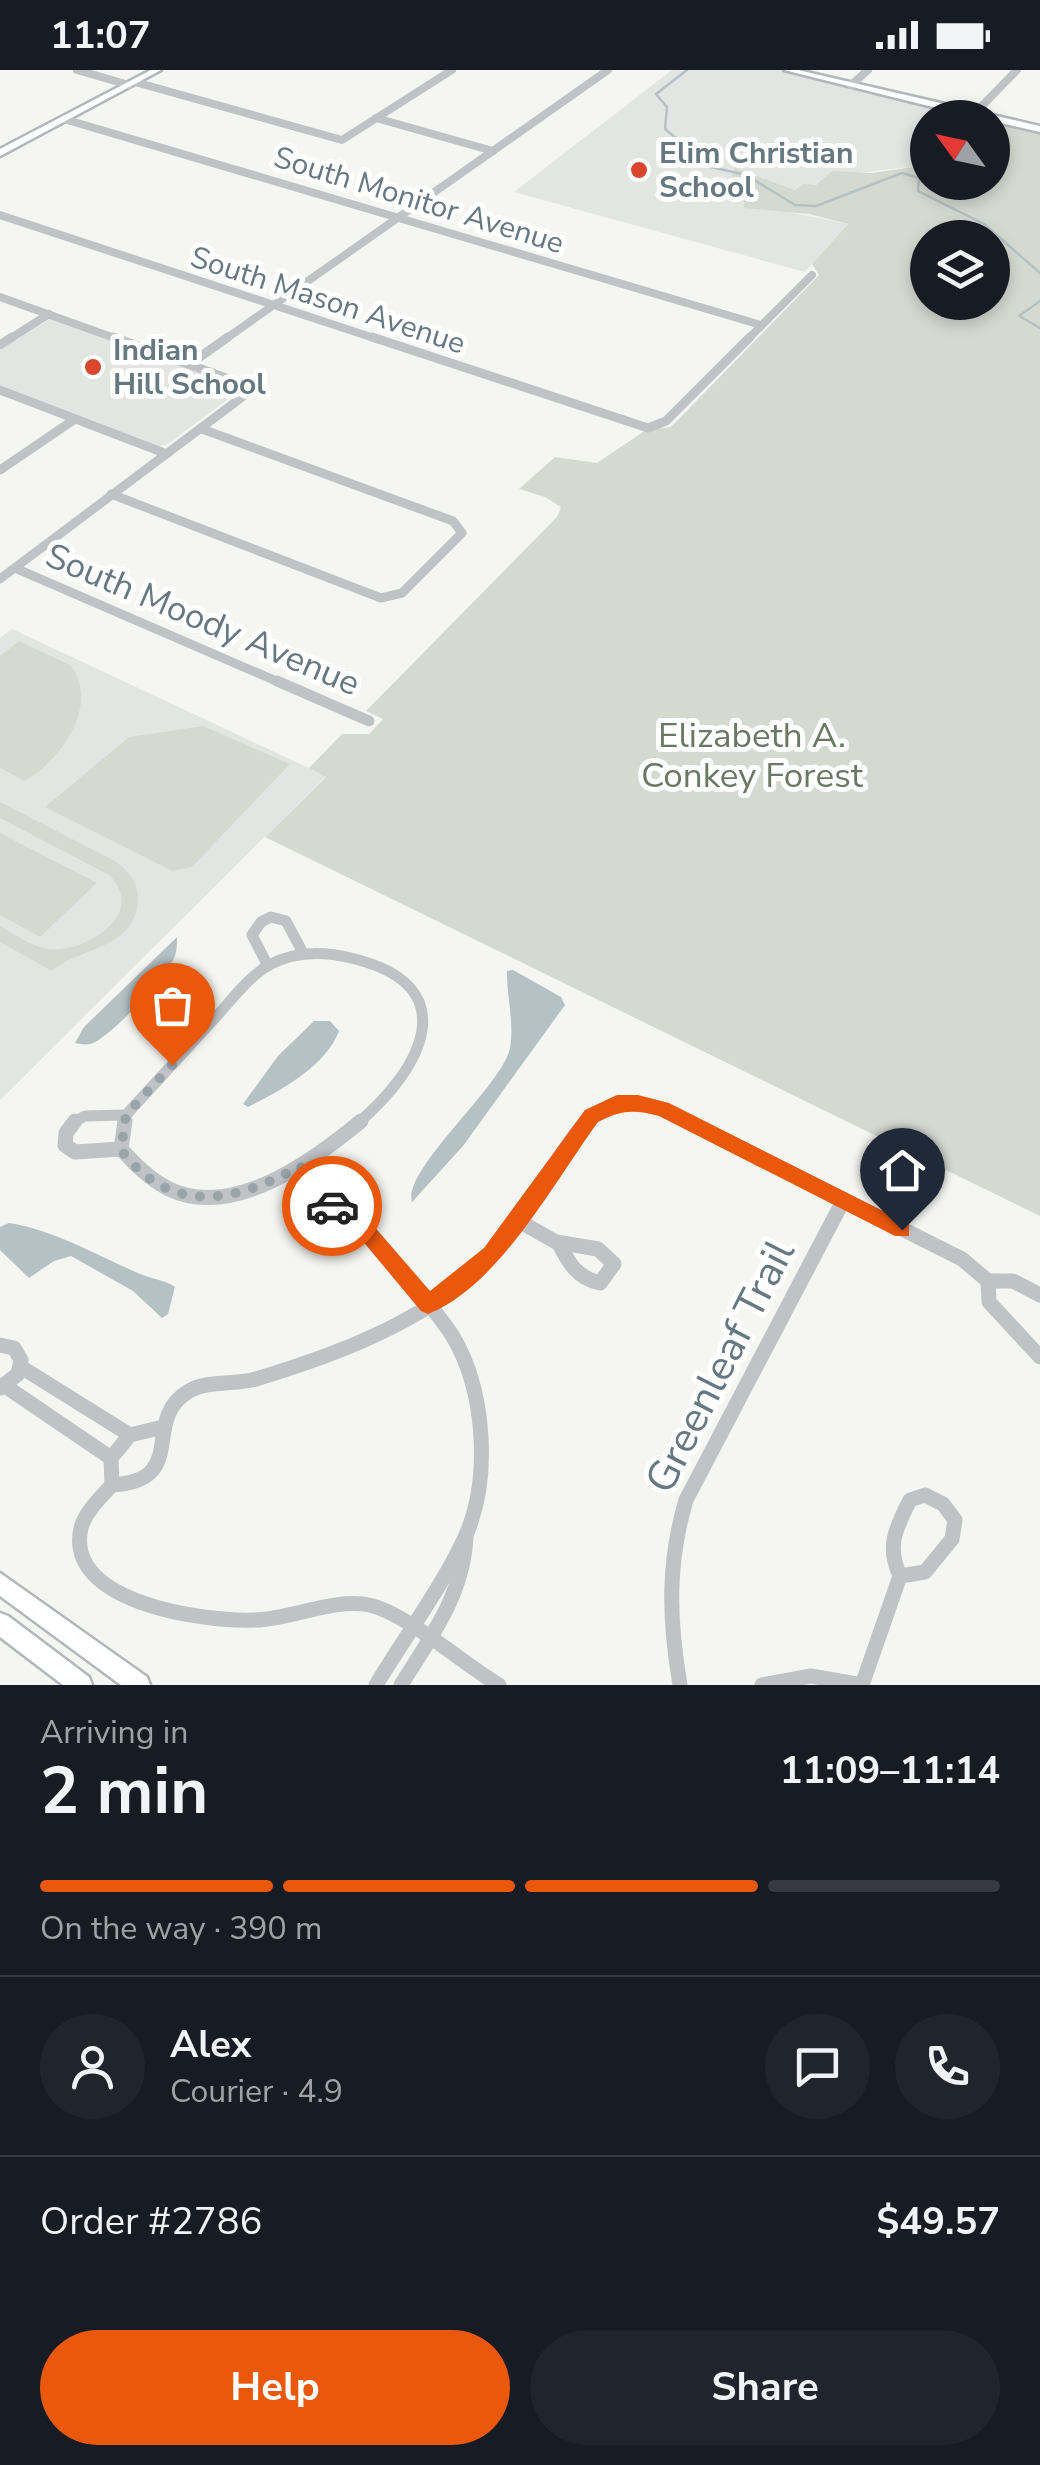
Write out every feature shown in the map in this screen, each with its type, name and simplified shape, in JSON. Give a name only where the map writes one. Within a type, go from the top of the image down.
[{"type":"main road","points":[[0,153],[157,70]]},
{"type":"main road","points":[[788,70],[915,100]]},
{"type":"main road","points":[[1010,122],[1040,129]]},
{"type":"main road","points":[[0,1583],[139,1685]]},
{"type":"main road","points":[[0,1624],[80,1685]]},
{"type":"street","points":[[77,70],[342,140],[452,70]]},
{"type":"street","points":[[190,364],[608,70]]},
{"type":"street","points":[[851,85],[868,70]]},
{"type":"street","points":[[988,100],[1017,70]]},
{"type":"street","points":[[376,118],[493,151]]},
{"type":"street","name":"South Monitor Avenue","points":[[64,119],[761,325]]},
{"type":"street","name":"South Mason Avenue","points":[[0,216],[642,428],[654,428],[666,421],[761,325]]},
{"type":"street","points":[[761,325],[812,275]]},
{"type":"street","points":[[0,297],[254,388],[0,579]]},
{"type":"street","points":[[0,345],[50,314]]},
{"type":"street","points":[[0,390],[167,454]]},
{"type":"street","points":[[0,470],[75,419]]},
{"type":"street","points":[[112,494],[374,598],[402,594],[460,538],[460,528],[452,521],[202,428]]},
{"type":"street","name":"South Moody Avenue","points":[[15,568],[369,721]]},
{"type":"street","points":[[268,966],[252,935],[255,925],[264,919],[276,916],[286,920],[304,954]]},
{"type":"street","points":[[304,954],[345,954],[392,971],[412,988],[423,1010],[424,1033],[416,1055],[379,1104],[316,1156],[248,1192],[197,1197],[166,1188],[138,1173],[121,1150],[126,1115],[241,990],[268,966],[304,954]]},
{"type":"street","points":[[112,1485],[130,1486],[148,1478],[161,1462],[163,1427],[169,1409],[182,1395],[204,1383],[230,1384],[383,1333],[468,1276],[517,1220],[591,1116],[617,1102],[638,1102],[663,1109],[962,1259],[988,1280],[1013,1281],[1040,1295]]},
{"type":"street","points":[[121,1150],[75,1152],[65,1144],[64,1133],[70,1122],[84,1115],[126,1115]]},
{"type":"street","points":[[300,1166],[333,1204],[332,1214],[338,1223],[360,1223],[367,1214],[367,1204],[359,1196],[348,1194],[316,1156]]},
{"type":"street","points":[[333,1204],[348,1194]]},
{"type":"street","name":"Greenleaf Trail","points":[[680,1685],[667,1608],[672,1543],[686,1500],[843,1200]]},
{"type":"street","points":[[517,1220],[559,1244]]},
{"type":"street","points":[[360,1223],[428,1304],[458,1349],[470,1376],[479,1420],[476,1505],[466,1536],[376,1685]]},
{"type":"street","points":[[988,1280],[989,1302],[1040,1357]]},
{"type":"street","points":[[0,1345],[14,1348],[20,1366],[130,1435]]},
{"type":"street","points":[[20,1366],[2,1387],[110,1458]]},
{"type":"street","points":[[163,1427],[130,1435],[110,1458],[112,1485],[81,1526],[79,1553],[93,1575],[128,1598],[166,1610],[253,1620],[370,1605],[499,1685]]},
{"type":"street","points":[[762,1685],[811,1676],[862,1685],[900,1576],[889,1555],[892,1540],[910,1500],[925,1495],[943,1504],[955,1520],[952,1539],[925,1572],[900,1576]]},
{"type":"street","points":[[402,1685],[454,1594],[468,1560],[466,1536]]},
{"type":"shaded area","name":"Elim Christian School","points":[[672,70],[778,70],[910,101],[910,167],[857,173],[796,190],[764,181],[753,173],[737,189],[784,211],[848,224],[805,272],[514,192]]},
{"type":"shaded area","name":"Indian Hill School","points":[[50,319],[238,385],[239,391],[166,445],[159,446],[0,385],[0,350]]},
{"type":"shaded area","points":[[12,629],[326,776],[0,1100],[0,638]]},
{"type":"shaded area","points":[[177,937],[175,955],[168,968],[135,1007],[98,1040],[75,1043],[84,1027]]},
{"type":"shaded area","points":[[513,970],[561,997],[565,1005],[463,1146],[412,1202],[413,1188],[422,1170],[490,1083],[510,1048],[507,971]]},
{"type":"shaded area","points":[[314,1021],[330,1021],[339,1031],[324,1055],[274,1093],[248,1107],[243,1104],[278,1056]]},
{"type":"shaded area","points":[[9,1223],[59,1237],[170,1284],[175,1287],[168,1314],[162,1318],[133,1291],[71,1256],[54,1261],[29,1278],[0,1250],[0,1227]]},
{"type":"green space","name":"Elizabeth A. Conkey Forest","points":[[1010,124],[1040,131],[1040,1216],[265,837],[326,777],[309,768],[342,734],[369,734],[383,719],[366,711],[557,517],[561,507],[519,489],[555,457],[597,463],[646,430],[671,427],[819,275],[812,264],[848,224],[809,214],[744,208],[744,194],[727,188],[735,168],[795,190],[804,184],[816,185],[832,171],[871,173],[910,167],[910,200],[1010,200]]},
{"type":"green space","points":[[19,641],[70,665],[81,697],[73,730],[63,745],[39,772],[25,781],[0,768],[0,656]]},
{"type":"green space","points":[[203,726],[290,764],[192,867],[172,871],[45,807],[129,737]]},
{"type":"green space","points":[[0,802],[124,869],[135,882],[138,894],[135,916],[127,929],[52,971],[0,942],[0,926],[43,948],[64,949],[80,944],[108,928],[121,903],[119,889],[109,875],[0,818]]},
{"type":"green space","points":[[0,833],[97,883],[40,937],[0,915]]},
{"type":"waterway","points":[[687,70],[656,94],[667,107],[665,129],[689,149],[681,155],[685,161],[746,175],[795,205],[816,206],[902,173],[919,178],[918,191],[984,224],[1040,273]]},
{"type":"waterway","points":[[1040,301],[1019,316],[1040,328]]},
{"type":"way so far","points":[[172,1065],[126,1115],[121,1150],[138,1173],[166,1188],[197,1197],[224,1196],[248,1192],[300,1166],[332,1206]]},
{"type":"place","name":"Elim Christian School","points":[[639,170]]},
{"type":"place","name":"Indian Hill School","points":[[93,367]]},
{"type":"route","points":[[332,1206],[334,1219],[342,1226],[360,1223],[428,1304],[491,1254],[591,1116],[617,1102],[638,1102],[663,1109],[902,1230]]}]
